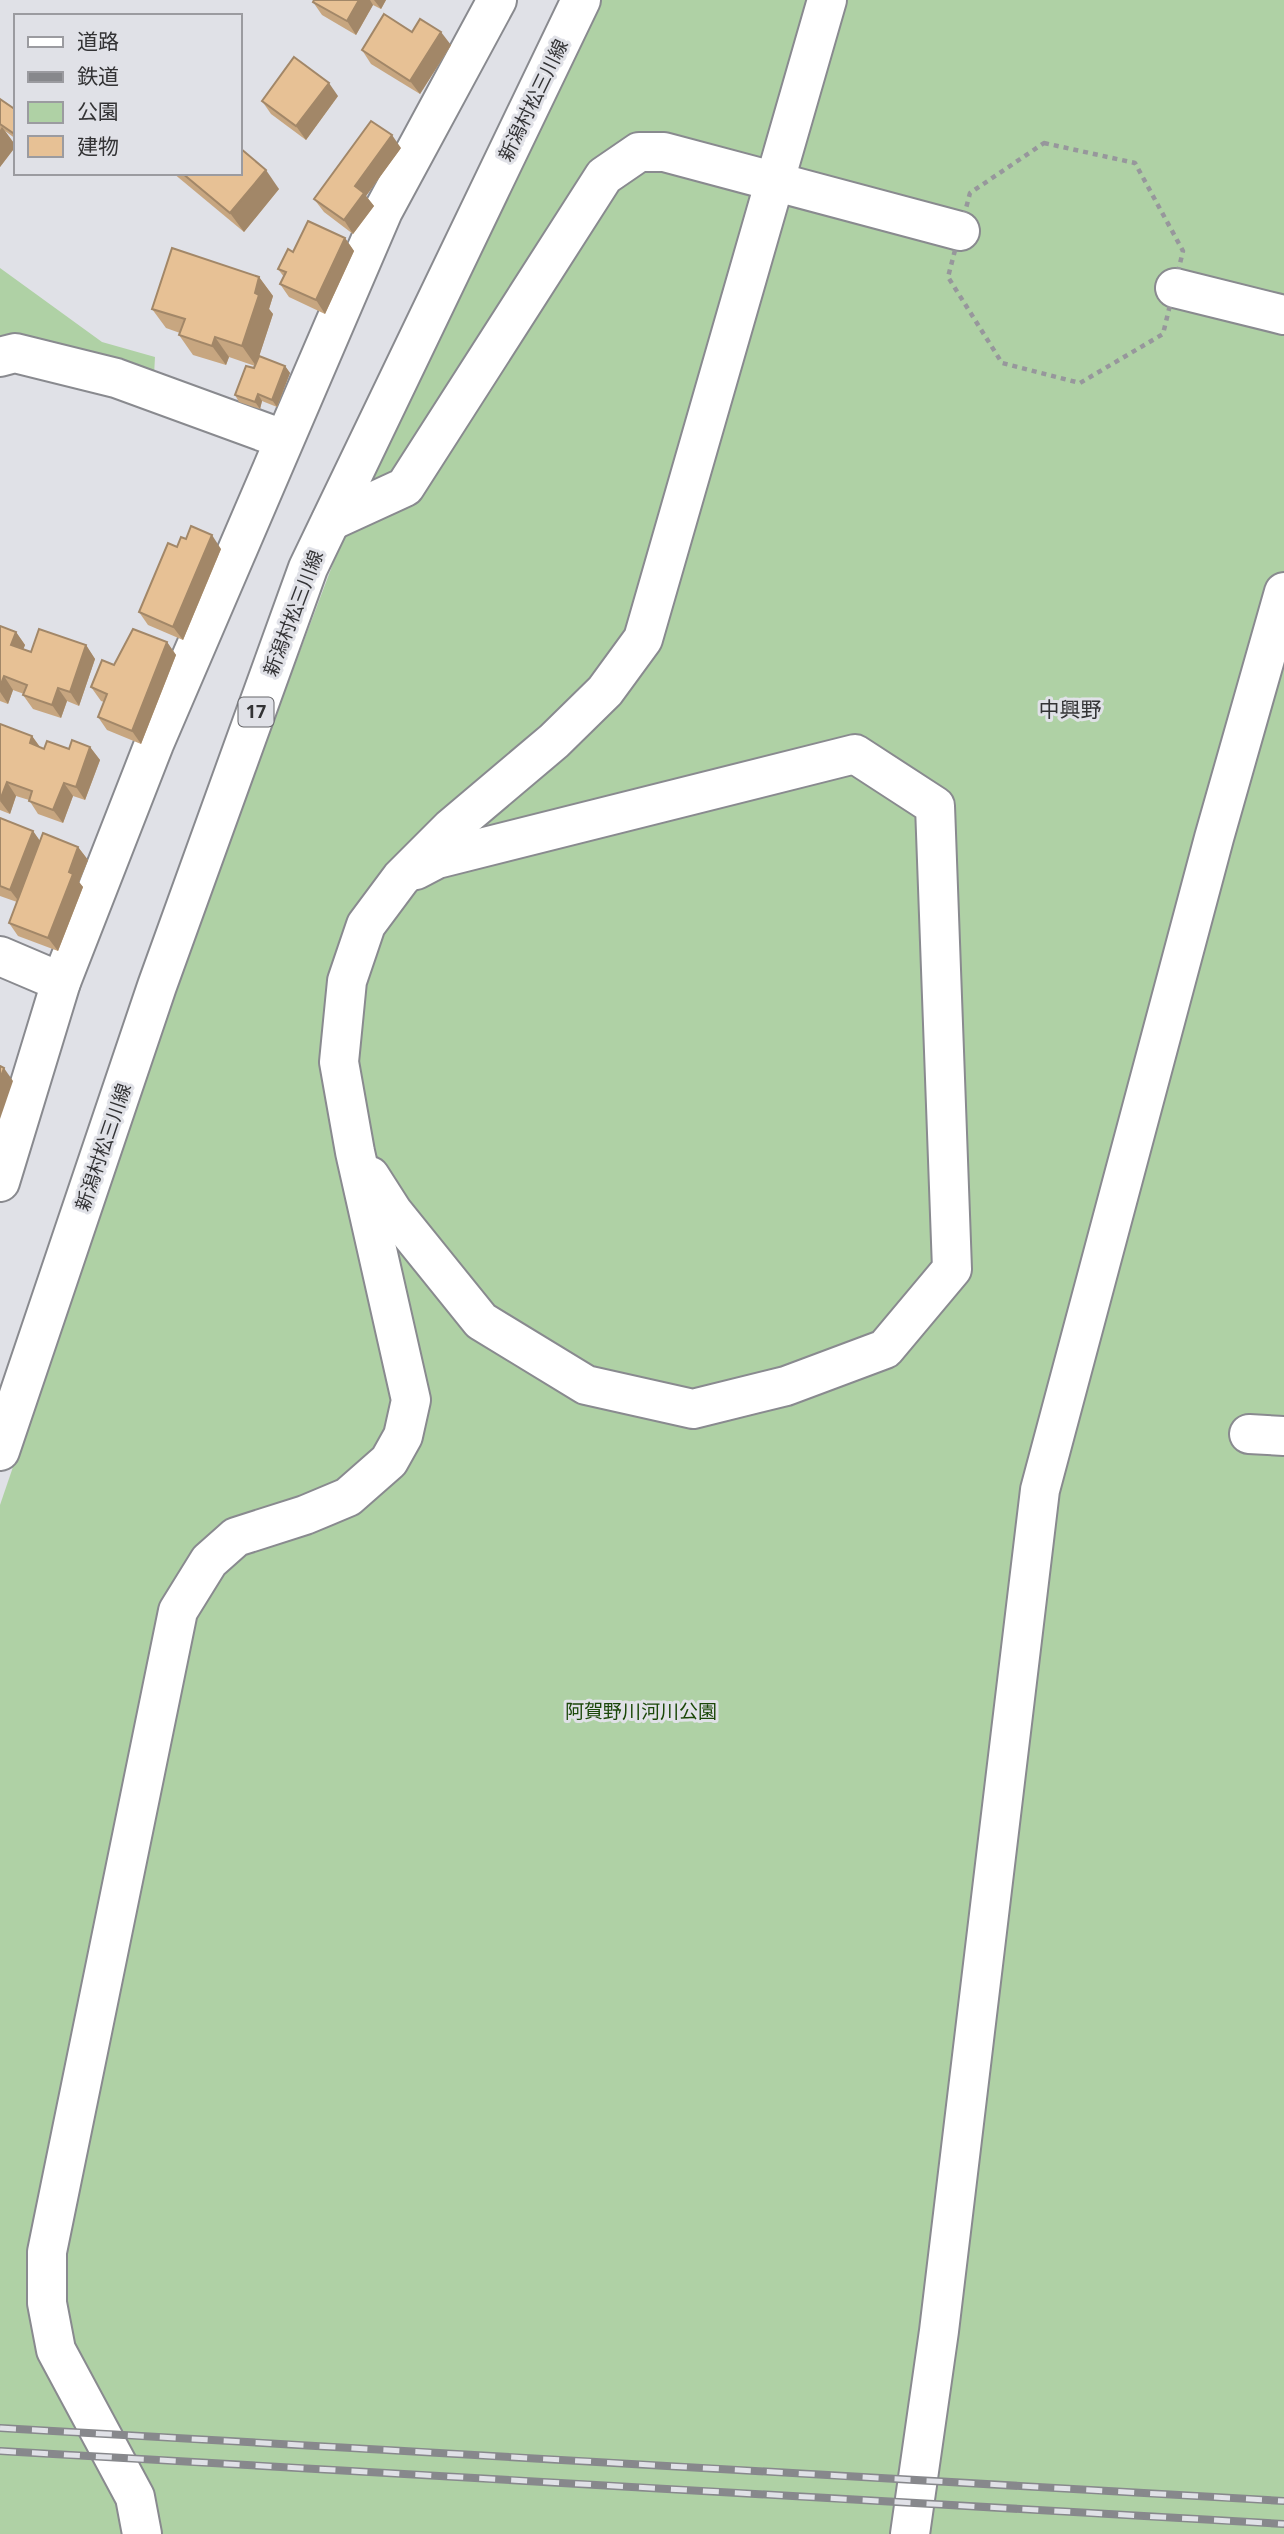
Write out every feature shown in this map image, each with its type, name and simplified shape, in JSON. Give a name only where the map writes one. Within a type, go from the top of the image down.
[{"type":"street","points":[[0,1182],[61,982],[154,744],[383,211],[497,0]]},
{"type":"street","name":"新潟村松三川線","points":[[0,1451],[157,986],[308,568],[581,0]]},
{"type":"street","points":[[142,2534],[135,2497],[56,2350],[47,2303],[47,2252],[178,1611],[209,1561],[236,1537],[305,1515],[348,1497],[389,1461],[403,1436],[411,1401],[355,1152],[339,1062],[347,981],[366,925],[401,878],[452,828],[554,741],[605,691],[643,639],[827,0]]},
{"type":"street","points":[[331,521],[405,487],[604,176],[639,152],[664,152],[960,231]]},
{"type":"street","points":[[1175,288],[1284,315]]},
{"type":"street","points":[[0,357],[15,354],[116,377],[283,439]]},
{"type":"street","points":[[910,2534],[939,2330],[1040,1490],[1214,838],[1284,592]]},
{"type":"street","points":[[355,1152],[393,1212],[481,1321],[586,1385],[694,1409],[786,1385],[885,1349],[952,1269],[935,806],[855,754],[438,859],[401,878]]},
{"type":"street","points":[[0,957],[61,982]]},
{"type":"path","points":[[1044,143],[1135,163],[1183,251],[1163,334],[1080,383],[1002,363],[948,277],[960,231],[970,193],[1044,143]]},
{"type":"green space","name":"阿賀野川河川公園","points":[[599,0],[1284,0],[1284,2534],[0,2534],[0,1505],[212,884],[334,561]]},
{"type":"green space","points":[[0,268],[102,342],[155,357],[154,375],[0,340]]},
{"type":"building","points":[[359,0],[347,21],[313,2]]},
{"type":"building","points":[[384,14],[412,32],[420,19],[441,32],[410,81],[362,50]]},
{"type":"building","points":[[294,57],[329,83],[296,126],[262,101]]},
{"type":"building","points":[[0,99],[14,109],[14,134],[0,124]]},
{"type":"building","points":[[371,121],[392,135],[355,186],[364,193],[344,220],[314,199]]},
{"type":"building","points":[[242,150],[266,170],[230,213],[184,175],[242,175]]},
{"type":"building","points":[[308,221],[345,238],[316,300],[280,284],[286,272],[278,269],[288,249],[293,252]]},
{"type":"building","points":[[172,248],[259,277],[255,293],[259,295],[242,346],[215,337],[212,346],[179,335],[185,319],[152,309]]},
{"type":"building","points":[[259,356],[285,366],[272,400],[258,394],[255,402],[235,395],[246,366],[254,368]]},
{"type":"building","points":[[191,526],[212,535],[173,627],[139,612],[168,543],[177,547],[181,537],[186,539]]},
{"type":"building","points":[[0,626],[16,632],[11,645],[31,652],[39,629],[86,645],[70,692],[58,688],[52,705],[23,695],[27,685],[4,676],[0,687]]},
{"type":"building","points":[[133,629],[167,642],[132,731],[98,717],[107,694],[91,687],[102,660],[114,665]]},
{"type":"building","points":[[0,724],[32,736],[30,743],[44,749],[47,741],[69,749],[72,740],[90,747],[76,787],[64,783],[53,810],[29,801],[32,791],[7,782],[0,800]]},
{"type":"building","points":[[0,818],[33,831],[10,890],[0,886]]},
{"type":"building","points":[[43,833],[78,847],[69,872],[73,874],[48,938],[9,923]]},
{"type":"railway","points":[[0,2428],[1284,2501]]},
{"type":"railway","points":[[0,2451],[1284,2524]]},
{"type":"district","name":"中興野","points":[[1070,710]]}]
